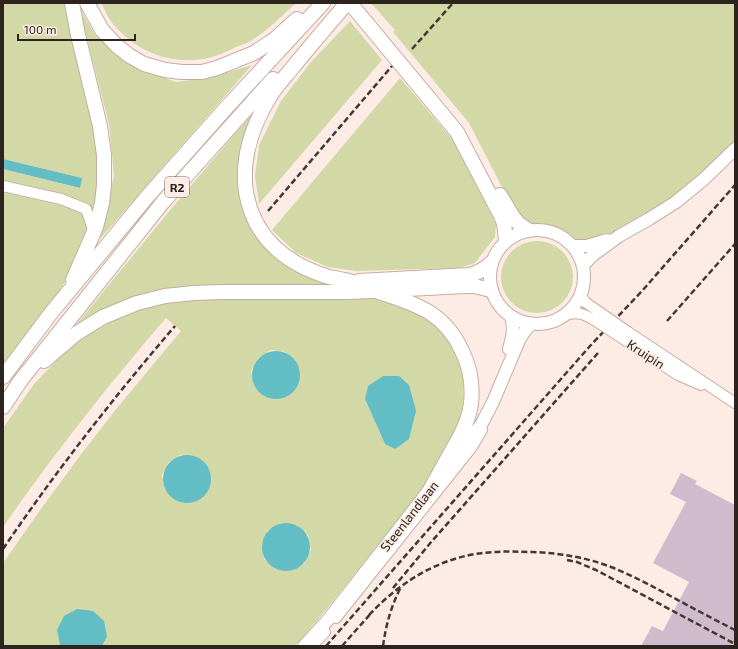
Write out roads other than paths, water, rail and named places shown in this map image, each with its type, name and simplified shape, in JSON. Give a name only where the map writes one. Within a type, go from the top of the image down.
[{"type":"highway","points":[[51,314],[74,278],[94,232],[102,203],[104,185],[104,155],[100,126],[78,35],[72,3]]},
{"type":"highway","points":[[87,3],[102,30],[117,46],[130,56],[144,64],[165,70],[202,72],[217,68],[254,53],[275,39],[313,3]]},
{"type":"highway","name":"R2","points":[[3,377],[51,314],[158,185],[226,108],[323,3]]},
{"type":"highway","points":[[345,3],[272,93],[254,129],[248,147],[245,166],[245,182],[252,215],[272,245],[287,258],[301,266],[330,277],[364,281],[469,275],[486,269],[491,263]]},
{"type":"highway","name":"R2","points":[[3,407],[21,380],[163,202],[302,47],[345,3]]},
{"type":"highway","points":[[350,3],[386,39],[465,126],[501,197],[513,217],[519,224],[528,230]]},
{"type":"highway","points":[[362,3],[386,39],[457,132],[500,214],[504,223],[506,240]]},
{"type":"highway","points":[[347,280],[406,300],[423,308],[439,319],[450,330],[459,344],[466,360],[470,373],[471,386],[471,404],[467,419],[461,436],[429,492]]},
{"type":"highway","points":[[21,380],[77,333],[103,317],[137,302],[165,296],[221,292],[376,291],[465,286],[474,286],[491,290]]},
{"type":"main road","points":[[582,265],[619,236],[676,202],[704,179],[735,149]]},
{"type":"main road","points":[[528,230],[548,231],[557,234],[573,246],[582,265],[584,280],[577,302],[565,315],[546,323],[532,324],[521,322],[511,317],[502,310],[495,300],[489,281],[491,263],[497,251],[506,240],[520,232],[528,230]]},
{"type":"main road","points":[[573,246],[587,246],[619,236]]},
{"type":"main road","name":"Steenlandlaan","points":[[502,379],[513,331],[513,322],[511,317]]},
{"type":"main road","name":"Steenlandlaan","points":[[304,646],[327,621],[481,425],[493,402],[520,338],[532,324]]},
{"type":"street","points":[[3,186],[61,199],[86,209],[94,232]]},
{"type":"street","points":[[580,295],[602,320]]},
{"type":"street","points":[[565,315],[574,312],[602,320]]},
{"type":"street","name":"Kruipin","points":[[602,320],[732,400]]},
{"type":"street","points":[[312,646],[348,604],[472,447],[499,404],[502,379]]},
{"type":"water","points":[[3,159],[82,178],[80,188],[3,169]]},
{"type":"water","points":[[271,351],[281,351],[293,358],[300,370],[300,380],[293,392],[281,399],[271,399],[263,395],[256,388],[252,380],[252,370],[256,362],[263,355]]},
{"type":"water","points":[[383,376],[399,376],[409,385],[416,411],[409,439],[395,449],[385,444],[365,399],[368,386]]},
{"type":"water","points":[[182,455],[192,455],[204,462],[211,474],[211,484],[204,496],[192,503],[182,503],[174,499],[167,492],[163,484],[163,474],[167,466],[174,459]]},
{"type":"water","points":[[281,523],[291,523],[303,530],[310,542],[310,552],[303,564],[291,571],[281,571],[273,567],[266,560],[262,552],[262,542],[266,534],[273,527]]},
{"type":"water","points":[[77,609],[93,611],[104,621],[107,637],[102,646],[60,645],[57,630],[64,616]]},
{"type":"railway","points":[[412,49],[453,3]]},
{"type":"railway","points":[[268,211],[392,66]]},
{"type":"railway","points":[[326,646],[590,346],[642,291],[735,185]]},
{"type":"railway","points":[[667,321],[735,244]]},
{"type":"railway","points":[[3,549],[86,435],[175,326]]},
{"type":"railway","points":[[393,588],[432,541],[598,353]]},
{"type":"railway","points":[[369,615],[396,590],[442,563],[477,554],[532,552],[572,556],[611,567],[644,582],[735,630]]},
{"type":"railway","points":[[567,560],[577,562],[596,570],[735,644]]},
{"type":"railway","points":[[383,646],[389,616],[401,587]]},
{"type":"railway","points":[[342,646],[373,611]]}]
